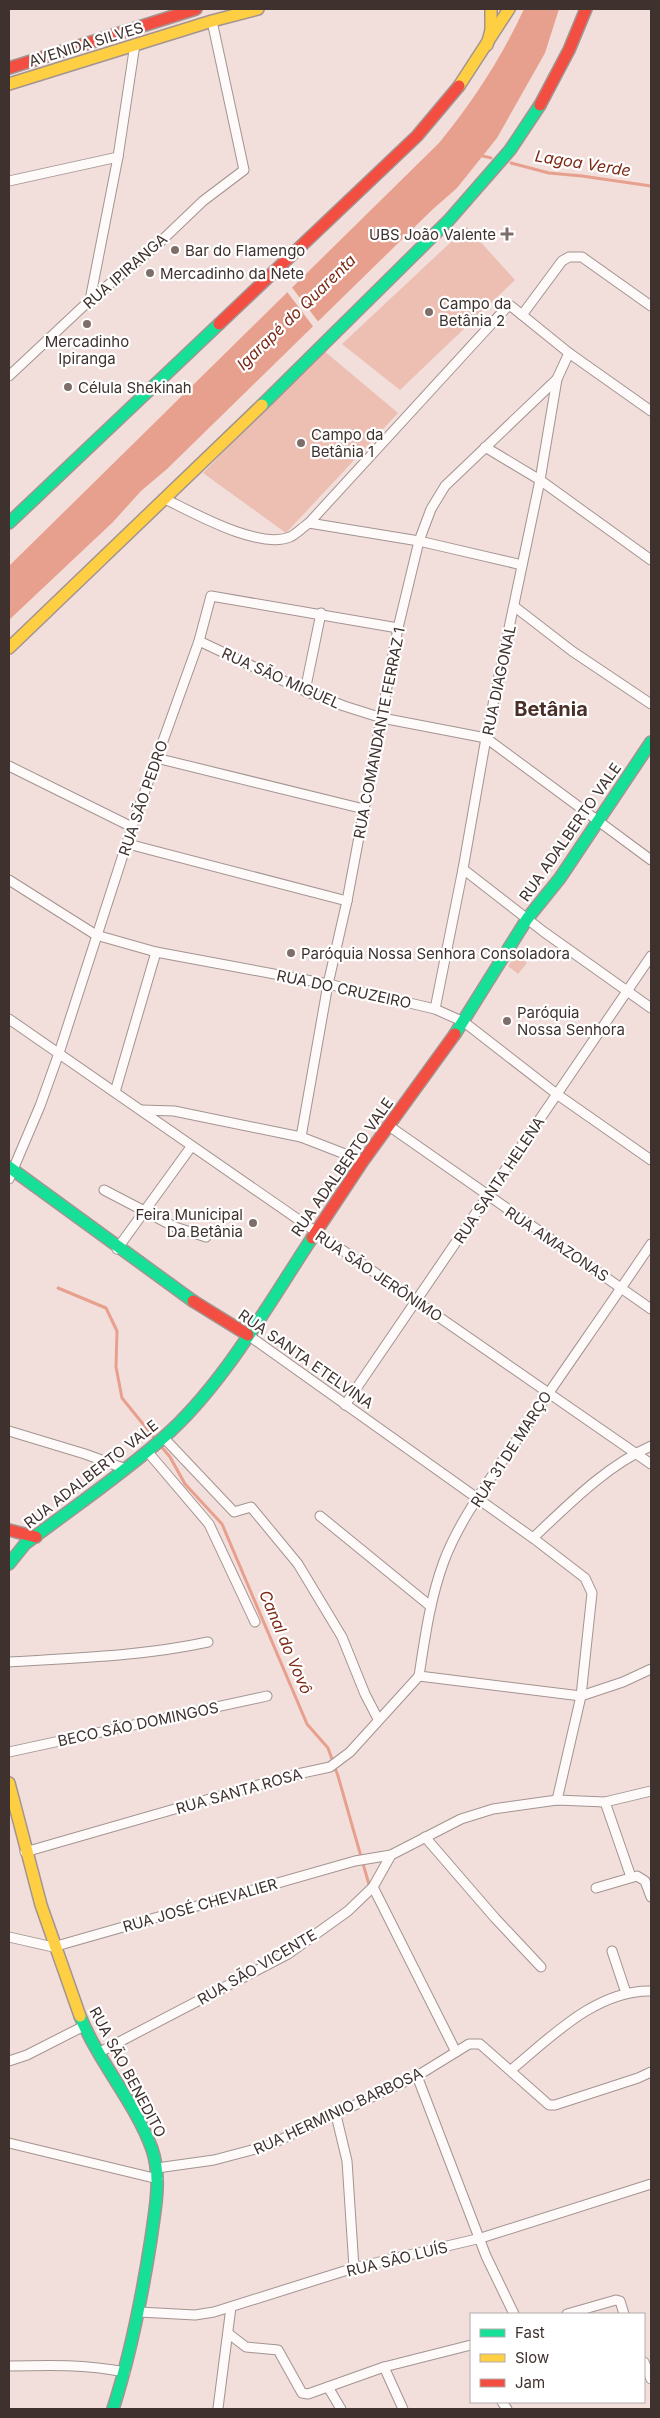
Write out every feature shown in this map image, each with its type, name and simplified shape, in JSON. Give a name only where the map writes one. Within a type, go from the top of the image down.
[{"type":"street","name":"AVENIDA SILVES","points":[[9,68],[196,9]]},
{"type":"street","name":"AVENIDA SILVES","points":[[9,84],[135,44],[258,9]]},
{"type":"street","points":[[487,45],[491,30],[491,9]]},
{"type":"street","points":[[9,523],[417,136],[462,82],[509,9]]},
{"type":"street","points":[[9,648],[373,297],[497,166],[530,118],[572,45],[586,9]]},
{"type":"street","name":"RUA IPIRANGA","points":[[9,376],[90,300],[157,245],[203,201],[244,170],[212,21]]},
{"type":"street","points":[[90,300],[118,157],[135,44]]},
{"type":"street","points":[[9,181],[118,157]]},
{"type":"street","points":[[522,315],[562,261],[576,256],[582,257],[651,306]]},
{"type":"street","points":[[165,499],[255,537],[277,540],[290,536],[309,522],[507,307],[511,306],[569,353],[651,411]]},
{"type":"street","name":"RUA DIAGONAL","points":[[435,1009],[463,869],[486,738],[540,480],[557,379],[569,353]]},
{"type":"street","name":"RUA COMANDANTE FERRAZ 1","points":[[302,1137],[328,984],[382,718],[398,628],[419,542],[431,509],[445,486],[557,379]]},
{"type":"street","points":[[485,447],[540,480],[651,560]]},
{"type":"street","points":[[309,522],[419,542],[522,565]]},
{"type":"street","name":"RUA SÃO PEDRO","points":[[10,1172],[40,1106],[59,1053],[132,827],[199,641],[211,596],[321,613],[398,628]]},
{"type":"street","points":[[515,606],[572,651],[651,704]]},
{"type":"street","points":[[304,691],[321,613]]},
{"type":"street","name":"RUA SÃO MIGUEL","points":[[199,641],[304,691],[382,718],[486,738],[651,860]]},
{"type":"street","name":"RUA ADALBERTO VALE","points":[[9,1564],[20,1549],[156,1444],[189,1412],[213,1384],[248,1335],[363,1161],[464,1022],[527,919],[560,878],[596,821],[651,742]]},
{"type":"street","points":[[156,758],[364,809]]},
{"type":"street","points":[[9,766],[132,827]]},
{"type":"street","points":[[128,844],[346,901]]},
{"type":"street","points":[[463,869],[527,919],[651,1008]]},
{"type":"street","name":"RUA DO CRUZEIRO","points":[[9,880],[96,935],[156,952],[328,984],[435,1009],[464,1022],[558,1095],[651,1160]]},
{"type":"street","points":[[115,1092],[156,952]]},
{"type":"street","name":"RUA SANTA HELENA","points":[[345,1405],[651,956]]},
{"type":"street","name":"RUA SÃO JERÔNIMO","points":[[9,1019],[142,1110],[191,1147],[651,1464]]},
{"type":"street","points":[[142,1110],[174,1111],[302,1137],[363,1161]]},
{"type":"street","name":"RUA AMAZONAS","points":[[389,1126],[651,1309]]},
{"type":"street","points":[[117,1249],[191,1147]]},
{"type":"street","name":"RUA SANTA ETELVINA","points":[[10,1172],[183,1295],[248,1335],[533,1538],[585,1578],[592,1593],[581,1696]]},
{"type":"street","points":[[104,1190],[175,1227],[206,1237]]},
{"type":"street","name":"RUA 31 DE MARÇO","points":[[419,1676],[429,1605],[445,1559],[477,1499],[548,1392],[651,1244]]},
{"type":"street","points":[[9,1431],[85,1454],[126,1469]]},
{"type":"street","points":[[156,1444],[209,1524],[255,1622]]},
{"type":"street","points":[[156,1444],[234,1512],[251,1507],[298,1564],[342,1637],[365,1694],[378,1719]]},
{"type":"street","points":[[533,1538],[577,1497],[636,1453],[651,1446]]},
{"type":"street","points":[[320,1516],[429,1605]]},
{"type":"street","points":[[9,1530],[36,1537]]},
{"type":"street","points":[[9,1662],[171,1650],[208,1642]]},
{"type":"street","points":[[419,1676],[581,1696],[623,1682],[651,1669]]},
{"type":"street","name":"RUA SANTA ROSA","points":[[25,1852],[292,1775],[334,1765],[350,1752],[419,1676]]},
{"type":"street","name":"BECO SÃO DOMINGOS","points":[[9,1752],[267,1696]]},
{"type":"street","points":[[557,1800],[581,1696]]},
{"type":"street","name":"RUA SÃO BENEDITO","points":[[9,1783],[25,1852],[53,1947],[84,2026],[154,2153],[157,2174],[139,2312],[125,2372],[113,2409]]},
{"type":"street","points":[[391,1855],[461,1819],[493,1809],[557,1800],[605,1802],[651,1792]]},
{"type":"street","points":[[605,1802],[630,1877]]},
{"type":"street","points":[[425,1837],[495,1918],[541,1967]]},
{"type":"street","name":"RUA JOSÉ CHEVALIER","points":[[9,1937],[53,1947],[357,1861],[391,1855]]},
{"type":"street","name":"RUA SÃO VICENTE","points":[[98,2053],[288,1954],[348,1911],[371,1889],[391,1855]]},
{"type":"street","points":[[596,1888],[630,1877],[642,1878],[651,1897]]},
{"type":"street","points":[[371,1889],[456,2052]]},
{"type":"street","points":[[612,1951],[626,1994]]},
{"type":"street","points":[[651,1991],[626,1994],[602,2003],[566,2025],[511,2070],[543,2102],[555,2105],[651,2072]]},
{"type":"street","points":[[9,2061],[27,2055],[84,2026]]},
{"type":"street","name":"RUA HERMINIO BARBOSA","points":[[9,2143],[157,2174],[243,2154],[267,2146],[418,2076],[470,2044],[480,2044],[511,2070]]},
{"type":"street","points":[[418,2076],[481,2238],[486,2256],[514,2313]]},
{"type":"street","points":[[336,2115],[348,2161],[354,2268]]},
{"type":"street","name":"RUA SÃO LUÍS","points":[[139,2312],[195,2315],[231,2307],[354,2268],[481,2238],[651,2184]]},
{"type":"street","points":[[570,2313],[614,2300],[620,2301],[624,2313]]},
{"type":"street","points":[[218,2408],[231,2307]]},
{"type":"street","points":[[229,2334],[246,2347],[278,2350],[302,2393],[308,2394],[384,2367],[470,2348]]},
{"type":"street","points":[[645,2364],[651,2379]]},
{"type":"street","points":[[9,2366],[62,2365],[100,2367],[125,2372]]},
{"type":"street","points":[[384,2367],[403,2409]]},
{"type":"street","points":[[328,2387],[340,2409]]},
{"type":"shaded area","name":"Campo da Betânia 2","points":[[467,227],[515,280],[400,390],[342,344]]},
{"type":"shaded area","name":"Campo da Betânia 1","points":[[323,350],[398,413],[286,533],[203,473]]},
{"type":"shaded area","points":[[516,955],[527,963],[518,974],[508,966]]},
{"type":"water","name":"Igarapé do Quarenta","points":[[524,9],[559,9],[545,53],[497,138],[457,188],[432,210],[167,469],[141,491],[113,522],[9,620],[9,566],[439,143],[486,79]]},
{"type":"pier","points":[[290,285],[320,324],[315,329],[285,289]]},
{"type":"waterway","name":"Lagoa Verde","points":[[479,155],[491,158]]},
{"type":"waterway","name":"Lagoa Verde","points":[[511,163],[549,173],[651,186]]},
{"type":"waterway","name":"Canal do Vovô","points":[[58,1288],[106,1308],[117,1331],[116,1367],[122,1398],[156,1440]]},
{"type":"waterway","name":"Canal do Vovô","points":[[160,1445],[170,1457],[185,1484],[222,1524],[307,1724],[328,1748],[338,1776],[370,1888]]},
{"type":"traffic: fast","points":[[262,405],[449,220],[510,150],[540,105]]},
{"type":"traffic: fast","points":[[9,523],[219,324]]},
{"type":"traffic: fast","points":[[455,1034],[527,919],[560,878],[651,742]]},
{"type":"traffic: fast","points":[[9,1167],[193,1301]]},
{"type":"traffic: fast","points":[[9,1564],[25,1544],[130,1466],[185,1417],[225,1369],[262,1316],[312,1238]]},
{"type":"traffic: fast","points":[[80,2016],[97,2050],[145,2132],[152,2149],[157,2172],[156,2205],[144,2282],[131,2346],[113,2409]]},
{"type":"traffic: slow","points":[[9,84],[212,21],[258,9]]},
{"type":"traffic: slow","points":[[487,45],[491,30],[491,9]]},
{"type":"traffic: slow","points":[[459,86],[509,9]]},
{"type":"traffic: slow","points":[[9,648],[262,405]]},
{"type":"traffic: slow","points":[[9,1783],[41,1905],[80,2016]]},
{"type":"traffic: jam","points":[[9,68],[196,9]]},
{"type":"traffic: jam","points":[[540,105],[569,50],[586,9]]},
{"type":"traffic: jam","points":[[219,324],[417,136],[459,86]]},
{"type":"traffic: jam","points":[[312,1238],[363,1161],[455,1034]]},
{"type":"traffic: jam","points":[[193,1301],[248,1335]]},
{"type":"traffic: jam","points":[[9,1530],[36,1537]]},
{"type":"place","name":"UBS João Valente","points":[[507,234]]},
{"type":"place","name":"Bar do Flamengo","points":[[175,250]]},
{"type":"place","name":"Mercadinho da Nete","points":[[150,273]]},
{"type":"place","name":"Campo da Betânia 2","points":[[429,312]]},
{"type":"place","name":"Mercadinho Ipiranga","points":[[87,324]]},
{"type":"place","name":"Célula Shekinah","points":[[68,387]]},
{"type":"place","name":"Campo da Betânia 1","points":[[301,443]]},
{"type":"place","name":"Paróquia Nossa Senhora Consoladora","points":[[291,953]]},
{"type":"place","name":"Paróquia Nossa Senhora","points":[[507,1021]]},
{"type":"place","name":"Feira Municipal Da Betânia","points":[[253,1223]]},
{"type":"district","name":"Betânia","points":[[551,709]]}]
